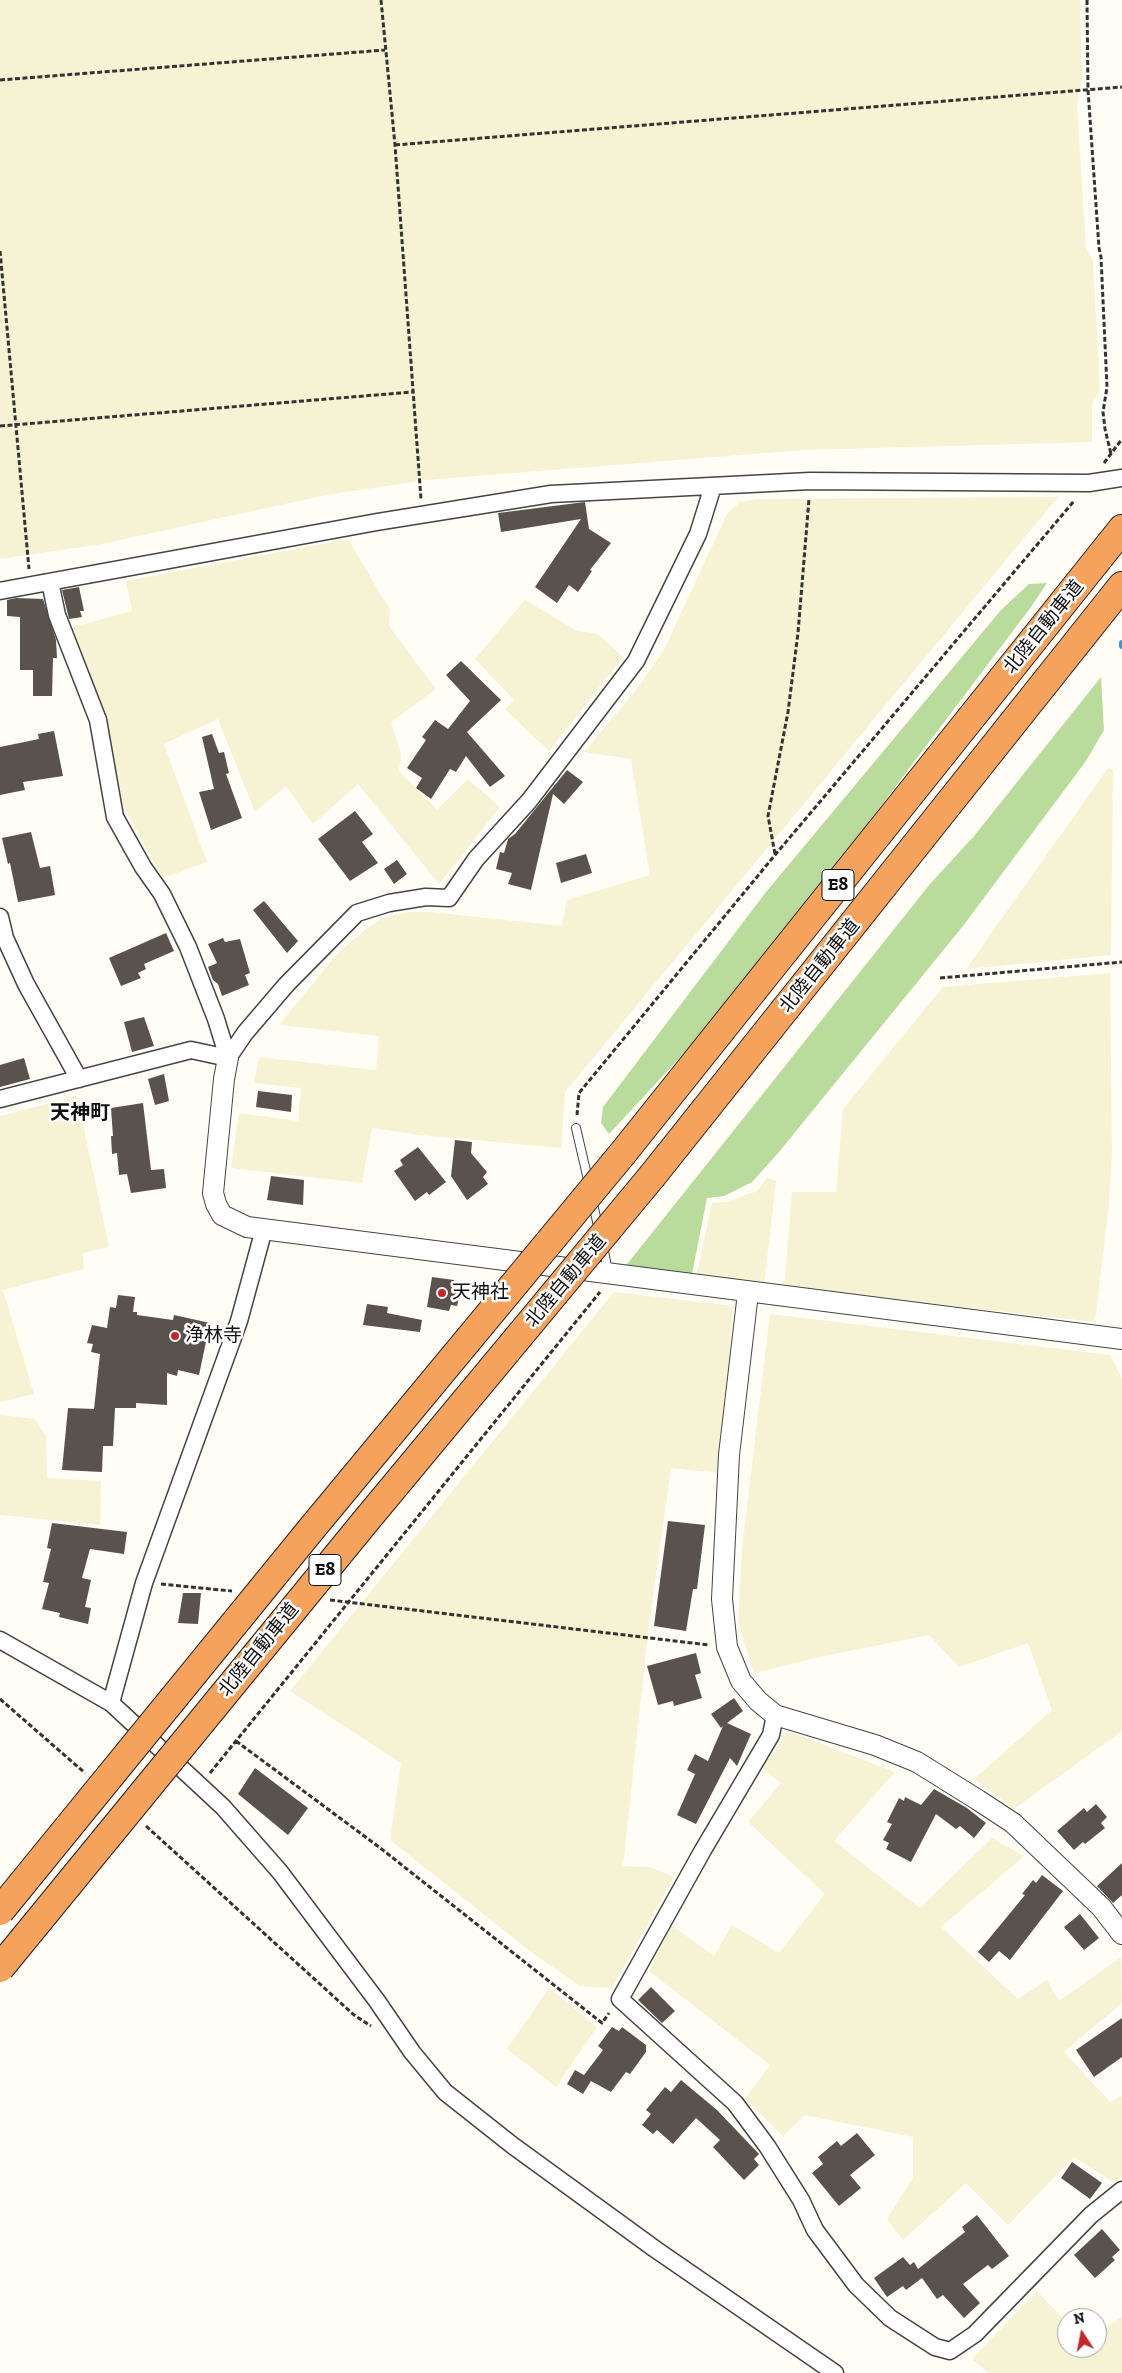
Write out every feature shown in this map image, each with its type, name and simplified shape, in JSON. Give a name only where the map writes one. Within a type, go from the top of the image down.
[{"type":"highway","name":"北陸自動車道","points":[[0,1910],[313,1527],[623,1153],[1122,529]]},
{"type":"highway","name":"北陸自動車道","points":[[0,1968],[352,1538],[654,1175],[1122,586]]},
{"type":"street","points":[[0,590],[422,514],[551,494],[810,481],[1089,483],[1122,478]]},
{"type":"street","points":[[713,486],[698,534],[636,661],[529,801],[476,858],[449,898],[426,897],[389,903],[357,914],[286,985],[245,1033],[228,1058],[224,1079],[213,1193],[216,1204],[222,1215],[247,1227],[1122,1339]]},
{"type":"street","points":[[50,582],[57,615],[98,720],[115,817],[143,867],[162,894],[188,947],[216,1019],[228,1058]]},
{"type":"street","points":[[0,917],[5,938],[26,984],[79,1079]]},
{"type":"street","points":[[0,1099],[191,1050],[228,1058]]},
{"type":"street","points":[[111,1703],[144,1582],[239,1321],[264,1229]]},
{"type":"street","points":[[748,1292],[729,1455],[722,1599],[727,1647],[741,1681],[758,1701],[775,1715],[875,1745],[916,1762],[1013,1823],[1101,1907],[1122,1934]]},
{"type":"street","points":[[0,1640],[111,1703],[200,1785],[256,1843],[280,1872],[376,2000],[412,2052],[445,2092],[512,2145],[607,2214],[835,2373]]},
{"type":"street","points":[[775,1715],[772,1735],[702,1850],[620,1999],[734,2103],[768,2146],[801,2200],[815,2230],[856,2285],[890,2318],[935,2347],[950,2351],[975,2334],[1091,2214],[1122,2190]]},
{"type":"lane","points":[[576,1128],[609,1274]]},
{"type":"path","points":[[381,0],[395,145],[422,514]]},
{"type":"path","points":[[1087,0],[1088,90],[1103,287],[1107,387],[1104,412],[1105,429],[1111,454]]},
{"type":"path","points":[[0,80],[385,50]]},
{"type":"path","points":[[395,145],[1122,87]]},
{"type":"path","points":[[0,251],[14,425],[31,584]]},
{"type":"path","points":[[0,426],[412,392]]},
{"type":"path","points":[[775,855],[768,816],[790,692],[798,633],[810,481]]},
{"type":"path","points":[[576,1128],[579,1093],[775,855],[1089,483]]},
{"type":"path","points":[[940,978],[1122,962]]},
{"type":"path","points":[[200,1785],[351,1602],[602,1290],[609,1274]]},
{"type":"path","points":[[144,1582],[242,1592]]},
{"type":"path","points":[[321,1599],[727,1647]]},
{"type":"path","points":[[0,1700],[89,1777]]},
{"type":"path","points":[[236,1741],[387,1853],[602,2023],[620,1999]]},
{"type":"path","points":[[141,1822],[354,2015],[378,2031]]},
{"type":"shaded area","points":[[0,0],[1080,0],[1082,79],[1077,106],[1086,247],[1093,261],[1100,392],[1092,402],[1092,442],[803,450],[426,480],[326,495],[102,544],[0,559]]},
{"type":"shaded area","points":[[1058,497],[565,1092],[561,1148],[420,1135],[372,1128],[362,1183],[231,1168],[239,1113],[298,1121],[301,1088],[254,1083],[259,1057],[376,1070],[379,1036],[279,1025],[337,954],[365,930],[383,918],[409,912],[431,912],[562,926],[567,900],[650,875],[631,759],[584,752],[637,689],[664,650],[727,514],[740,502],[759,499]]},
{"type":"shaded area","points":[[348,539],[390,610],[389,626],[436,689],[391,722],[401,754],[399,771],[437,810],[468,779],[500,807],[439,884],[358,784],[313,824],[286,786],[255,812],[218,719],[164,744],[207,862],[163,878],[124,808],[108,727],[90,684],[73,627],[132,611],[126,581]]},
{"type":"shaded area","points":[[525,600],[577,631],[598,634],[623,657],[549,751],[505,709],[514,700],[475,659]]},
{"type":"shaded area","points":[[1108,768],[1113,770],[1111,955],[966,969]]},
{"type":"shaded area","points":[[1110,973],[1112,1154],[1109,1204],[1095,1322],[784,1287],[792,1192],[836,1192],[843,1109],[943,987]]},
{"type":"shaded area","points":[[77,1096],[109,1247],[83,1253],[84,1269],[3,1290],[34,1394],[0,1402],[0,1116]]},
{"type":"shaded area","points":[[767,1178],[776,1181],[764,1286],[696,1277],[712,1203],[727,1202],[757,1191]]},
{"type":"shaded area","points":[[614,1292],[733,1306],[722,1473],[671,1468],[648,1632],[623,1866],[650,1867],[674,1877],[612,1988],[580,1986],[531,1952],[390,1840],[401,1763],[290,1691]]},
{"type":"shaded area","points":[[770,1314],[1110,1355],[1122,1379],[1122,1731],[1014,1809],[974,1779],[1052,1710],[1028,1643],[959,1667],[929,1635],[819,1657],[754,1673],[738,1622],[742,1549]]},
{"type":"shaded area","points":[[0,1415],[34,1419],[46,1436],[47,1478],[101,1481],[100,1525],[0,1515]]},
{"type":"shaded area","points":[[788,1731],[895,1772],[834,1841],[920,1908],[992,1838],[1024,1856],[941,1927],[1018,1999],[1047,1980],[1059,2001],[1121,1957],[1122,2003],[1064,2052],[1110,2102],[1122,2096],[1122,2177],[1115,2183],[1074,2157],[1008,2225],[966,2183],[903,2240],[887,2219],[913,2178],[913,2137],[805,2115],[783,2136],[745,2099],[770,2065],[649,1971],[671,1925],[714,1956],[732,1925],[779,1953],[825,1894],[748,1822],[781,1783],[762,1768]]},
{"type":"shaded area","points":[[549,1988],[597,2027],[556,2087],[507,2049]]},
{"type":"shaded area","points":[[1037,2291],[1057,2312],[1057,2358],[1107,2358],[1107,2326],[1122,2317],[1122,2373],[988,2373],[972,2359]]},
{"type":"green space","points":[[1047,583],[1031,607],[831,872],[712,1023],[609,1134],[601,1123],[603,1107],[766,892],[1001,610],[1029,584]]},
{"type":"green space","points":[[1101,677],[1104,730],[1086,761],[963,926],[779,1152],[752,1182],[724,1196],[707,1198],[692,1274],[624,1265],[628,1263],[930,884],[974,836]]},
{"type":"building","points":[[585,502],[589,529],[611,543],[590,570],[592,571],[578,592],[569,585],[557,603],[535,587],[581,519],[501,532],[498,513]]},
{"type":"building","points":[[79,587],[84,611],[80,611],[82,617],[69,619],[62,590]]},
{"type":"building","points":[[16,598],[43,599],[56,640],[57,658],[53,658],[52,696],[33,696],[33,670],[20,670],[20,617],[7,616],[7,600]]},
{"type":"building","points":[[461,661],[501,700],[467,732],[505,776],[490,787],[466,756],[456,772],[450,769],[431,799],[416,788],[422,778],[407,768],[426,740],[422,737],[435,720],[448,729],[470,701],[446,675]]},
{"type":"building","points":[[54,731],[63,776],[23,782],[25,790],[0,795],[0,747],[39,739],[38,734]]},
{"type":"building","points":[[212,734],[219,753],[224,752],[229,773],[226,774],[242,818],[211,830],[199,792],[214,789],[202,737]]},
{"type":"building","points":[[567,770],[583,782],[564,804],[553,794],[531,890],[508,884],[512,873],[496,869],[500,852],[504,853],[508,839],[515,834]]},
{"type":"building","points":[[355,811],[373,834],[362,842],[378,863],[350,881],[318,839]]},
{"type":"building","points":[[31,832],[40,868],[50,866],[55,895],[18,902],[10,863],[8,864],[2,838]]},
{"type":"building","points":[[586,854],[592,873],[561,883],[556,863]]},
{"type":"building","points":[[397,860],[407,874],[394,884],[384,869]]},
{"type":"building","points":[[264,901],[298,941],[287,953],[253,910]]},
{"type":"building","points":[[166,933],[174,951],[144,964],[146,969],[138,973],[141,978],[121,986],[109,958]]},
{"type":"building","points":[[223,938],[225,942],[240,939],[250,973],[245,975],[249,985],[222,996],[218,984],[213,980],[208,967],[217,963],[208,944]]},
{"type":"building","points":[[144,1017],[154,1046],[132,1052],[124,1022]]},
{"type":"building","points":[[24,1058],[30,1079],[0,1087],[0,1065]]},
{"type":"building","points":[[164,1074],[169,1101],[155,1105],[148,1079]]},
{"type":"building","points":[[258,1091],[292,1095],[291,1112],[256,1107]]},
{"type":"building","points":[[143,1103],[151,1170],[164,1169],[166,1188],[131,1193],[127,1174],[119,1175],[117,1153],[112,1154],[111,1108]]},
{"type":"building","points":[[455,1140],[472,1142],[471,1153],[487,1172],[483,1177],[488,1184],[467,1200],[451,1176]]},
{"type":"building","points":[[418,1147],[446,1182],[429,1195],[427,1192],[415,1201],[394,1171],[403,1165],[400,1160]]},
{"type":"building","points":[[271,1176],[304,1180],[303,1205],[267,1200]]},
{"type":"building","name":"天神社","points":[[432,1277],[454,1280],[453,1288],[461,1290],[457,1306],[451,1305],[449,1311],[427,1307]]},
{"type":"building","points":[[118,1295],[135,1297],[133,1312],[137,1312],[137,1315],[173,1320],[174,1315],[210,1323],[199,1375],[178,1370],[177,1376],[167,1373],[167,1405],[136,1403],[136,1408],[115,1408],[113,1446],[103,1446],[102,1472],[62,1470],[68,1408],[94,1409],[100,1354],[91,1352],[93,1344],[87,1343],[92,1325],[107,1328],[110,1307],[116,1308]]},
{"type":"building","points":[[367,1304],[388,1307],[387,1313],[422,1320],[420,1332],[363,1325]]},
{"type":"building","points":[[668,1521],[705,1525],[697,1589],[693,1589],[686,1631],[654,1626]]},
{"type":"building","points":[[52,1523],[127,1532],[124,1554],[90,1549],[82,1578],[91,1580],[85,1607],[91,1608],[88,1624],[59,1617],[60,1613],[42,1609],[49,1583],[43,1582],[51,1549],[47,1548]]},
{"type":"building","points":[[183,1593],[201,1593],[198,1624],[178,1623]]},
{"type":"building","points":[[696,1653],[701,1673],[695,1675],[702,1698],[674,1706],[673,1701],[658,1705],[647,1666]]},
{"type":"building","points":[[734,1698],[743,1711],[727,1723],[751,1734],[737,1766],[730,1758],[696,1824],[677,1815],[695,1774],[687,1770],[695,1754],[708,1761],[723,1726],[721,1728],[711,1714]]},
{"type":"building","points":[[255,1768],[308,1808],[288,1835],[238,1794]]},
{"type":"building","points":[[934,1789],[967,1808],[986,1823],[974,1838],[960,1826],[956,1829],[936,1814],[911,1862],[886,1849],[889,1843],[883,1840],[892,1824],[887,1822],[899,1798],[904,1801],[905,1797],[921,1805]]},
{"type":"building","points":[[1096,1804],[1107,1817],[1101,1823],[1105,1828],[1074,1850],[1057,1831],[1084,1808],[1087,1812]]},
{"type":"building","points":[[1122,1863],[1122,1895],[1113,1903],[1097,1886]]},
{"type":"building","points":[[1042,1875],[1063,1891],[1010,1960],[999,1951],[989,1962],[978,1952],[1025,1895],[1022,1894],[1033,1880],[1036,1883]]},
{"type":"building","points":[[1080,1914],[1099,1938],[1084,1950],[1064,1927]]},
{"type":"building","points":[[651,1987],[675,2011],[662,2023],[638,2000]]},
{"type":"building","points":[[1122,2018],[1122,2057],[1094,2077],[1076,2050]]},
{"type":"building","points":[[612,2027],[619,2031],[622,2027],[646,2045],[646,2052],[630,2074],[626,2072],[611,2092],[591,2081],[583,2094],[567,2084],[575,2070],[584,2075],[603,2050],[598,2046]]},
{"type":"building","points":[[681,2080],[717,2110],[759,2154],[754,2159],[759,2165],[744,2180],[713,2147],[720,2140],[696,2118],[673,2144],[657,2130],[653,2134],[642,2125],[651,2114],[646,2110],[665,2087],[671,2092]]},
{"type":"building","points":[[857,2133],[875,2155],[850,2175],[861,2188],[839,2206],[812,2173],[823,2164],[818,2157],[837,2141],[841,2146]]},
{"type":"building","points":[[1072,2162],[1102,2183],[1090,2199],[1061,2178]]},
{"type":"building","points":[[977,2215],[1009,2256],[992,2269],[988,2265],[963,2284],[980,2303],[964,2318],[943,2295],[937,2299],[922,2278],[906,2290],[903,2286],[887,2297],[874,2278],[903,2257],[910,2265],[914,2262],[918,2269],[965,2232],[962,2227]]},
{"type":"building","points":[[1102,2229],[1120,2250],[1112,2257],[1115,2260],[1095,2278],[1074,2255]]},
{"type":"place","name":"天神社","points":[[442,1293]]},
{"type":"place","name":"浄林寺","points":[[175,1336]]},
{"type":"district","name":"天神町","points":[[80,1113]]}]
